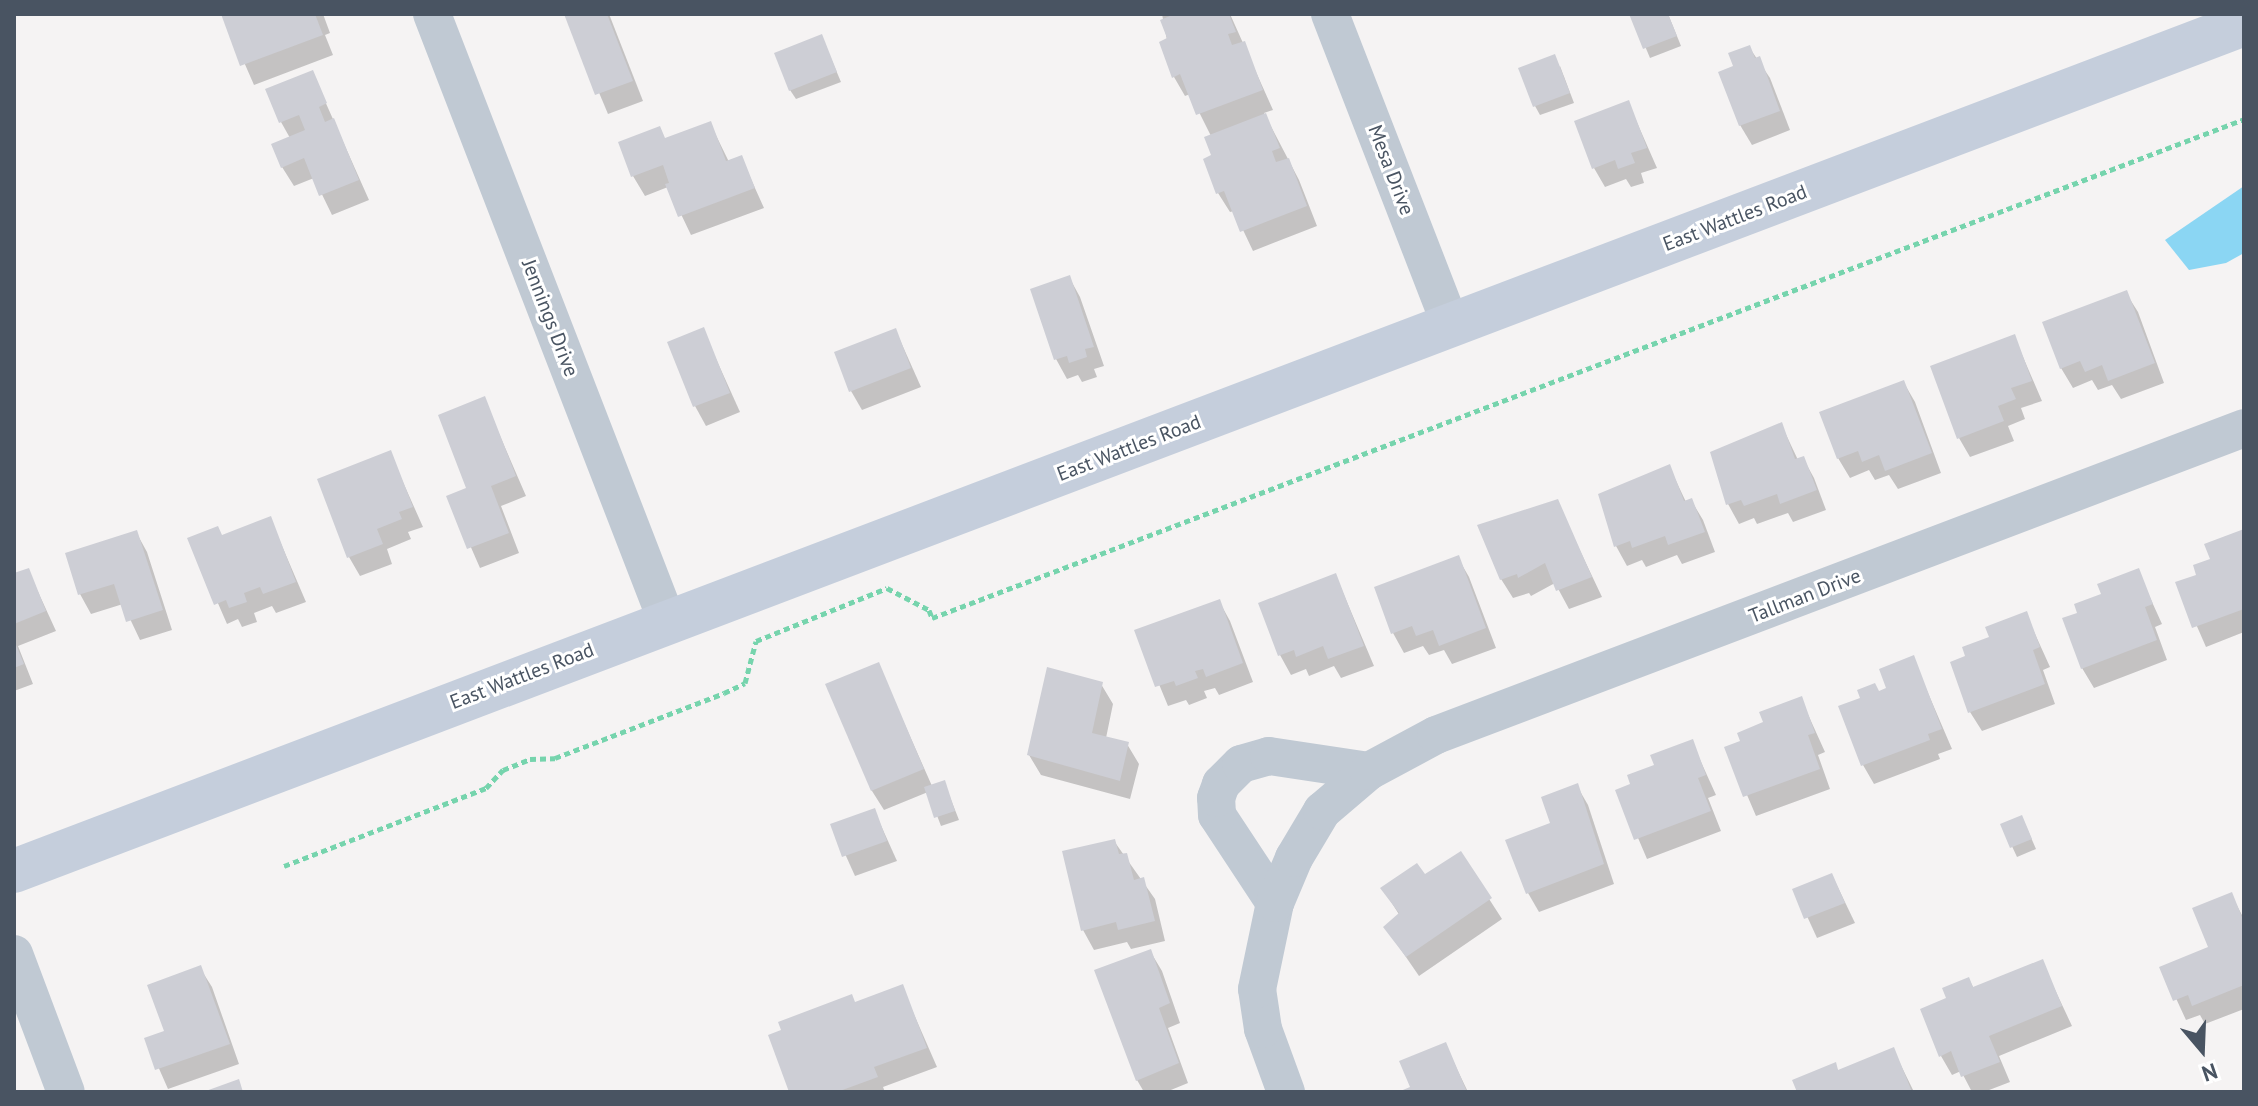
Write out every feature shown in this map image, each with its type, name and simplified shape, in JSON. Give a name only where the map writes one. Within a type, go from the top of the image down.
[{"type":"main road","name":"East Wattles Road","points":[[14,871],[2244,24]]},
{"type":"street","name":"Jennings Drive","points":[[432,14],[667,621]]},
{"type":"street","name":"Mesa Drive","points":[[1330,14],[1451,326]]},
{"type":"street","name":"Tallman Drive","points":[[1286,1092],[1263,1029],[1257,989],[1275,903],[1294,858],[1322,811],[1369,771],[1436,735],[2244,428]]},
{"type":"street","points":[[1275,903],[1217,815],[1216,798],[1221,784],[1241,764],[1269,756],[1369,771]]},
{"type":"street","points":[[14,954],[66,1092]]},
{"type":"path","points":[[284,866],[486,788],[503,770],[530,759],[555,758],[724,693],[745,683],[756,641],[887,588],[929,610],[932,618],[2244,119]]},
{"type":"water","points":[[2244,186],[2244,253],[2226,263],[2189,270],[2165,240]]},
{"type":"building","points":[[221,14],[315,14],[323,35],[240,66]]},
{"type":"building","points":[[564,14],[607,14],[633,81],[595,95]]},
{"type":"building","points":[[1175,14],[1229,14],[1236,32],[1228,34],[1232,45],[1245,41],[1263,90],[1196,115],[1180,74],[1172,78],[1159,42],[1167,38],[1160,20]]},
{"type":"building","points":[[1629,14],[1668,14],[1677,36],[1643,49]]},
{"type":"building","points":[[822,34],[837,72],[789,91],[774,53]]},
{"type":"building","points":[[1750,45],[1755,58],[1760,56],[1780,111],[1739,126],[1718,72],[1733,66],[1728,53]]},
{"type":"building","points":[[1555,54],[1570,93],[1533,107],[1518,68]]},
{"type":"building","points":[[313,70],[327,103],[319,107],[325,122],[334,118],[359,180],[319,196],[304,158],[281,168],[271,144],[305,130],[299,115],[279,123],[265,89]]},
{"type":"building","points":[[1629,100],[1647,148],[1631,153],[1635,163],[1618,169],[1615,160],[1592,169],[1574,121]]},
{"type":"building","points":[[1266,113],[1280,148],[1272,151],[1276,162],[1289,158],[1307,206],[1240,232],[1224,191],[1216,194],[1203,159],[1211,155],[1204,137]]},
{"type":"building","points":[[711,121],[726,161],[742,155],[755,188],[678,217],[665,184],[669,183],[663,165],[631,177],[618,142],[660,126],[665,138]]},
{"type":"building","points":[[1070,275],[1094,347],[1085,349],[1087,357],[1069,363],[1067,356],[1054,360],[1030,289]]},
{"type":"building","points":[[2127,290],[2155,363],[2108,381],[2102,365],[2085,372],[2080,361],[2060,369],[2042,322]]},
{"type":"building","points":[[704,327],[730,393],[693,407],[667,342]]},
{"type":"building","points":[[896,328],[911,368],[849,392],[834,352]]},
{"type":"building","points":[[2015,334],[2032,381],[2011,388],[2016,399],[1998,406],[2004,421],[1957,439],[1930,366]]},
{"type":"building","points":[[1904,380],[1932,453],[1885,471],[1879,455],[1862,462],[1858,451],[1837,459],[1819,412]]},
{"type":"building","points":[[485,396],[516,476],[491,486],[509,533],[467,549],[446,496],[466,488],[438,415]]},
{"type":"building","points":[[1782,422],[1795,459],[1804,456],[1817,490],[1780,504],[1777,494],[1744,506],[1741,500],[1726,505],[1710,452]]},
{"type":"building","points":[[391,450],[413,507],[399,512],[402,519],[377,529],[383,544],[347,558],[317,479]]},
{"type":"building","points":[[1670,464],[1684,501],[1692,498],[1705,532],[1668,545],[1665,536],[1632,548],[1630,541],[1614,547],[1598,494]]},
{"type":"building","points":[[1558,499],[1592,577],[1556,591],[1545,563],[1518,578],[1517,574],[1500,580],[1477,525]]},
{"type":"building","points":[[271,516],[296,582],[263,594],[260,587],[244,593],[247,602],[229,608],[226,600],[214,605],[187,538],[218,526],[222,535]]},
{"type":"building","points":[[2244,529],[2244,609],[2192,628],[2175,582],[2196,575],[2193,565],[2210,559],[2204,544]]},
{"type":"building","points":[[137,530],[163,610],[126,622],[114,584],[78,595],[65,553]]},
{"type":"building","points":[[1459,555],[1486,628],[1439,646],[1433,630],[1416,636],[1412,626],[1391,634],[1374,587]]},
{"type":"building","points":[[29,568],[46,611],[14,624],[14,573]]},
{"type":"building","points":[[2139,568],[2153,604],[2145,607],[2157,640],[2081,669],[2062,618],[2077,613],[2074,604],[2101,594],[2097,584]]},
{"type":"building","points":[[1336,573],[1364,646],[1328,659],[1323,646],[1296,657],[1294,650],[1278,656],[1258,603]]},
{"type":"building","points":[[1220,599],[1243,663],[1206,677],[1203,669],[1195,671],[1198,678],[1176,686],[1174,681],[1155,687],[1134,630]]},
{"type":"building","points":[[2027,611],[2040,647],[2033,650],[2045,684],[1968,713],[1950,662],[1965,656],[1962,647],[1989,637],[1985,627]]},
{"type":"building","points":[[14,640],[24,664],[14,668]]},
{"type":"building","points":[[1914,655],[1942,729],[1928,734],[1930,740],[1861,766],[1838,706],[1860,698],[1857,690],[1875,683],[1879,691],[1886,688],[1879,669]]},
{"type":"building","points":[[879,662],[924,769],[871,791],[825,684]]},
{"type":"building","points":[[1047,667],[1103,682],[1092,733],[1129,742],[1120,781],[1027,755]]},
{"type":"building","points":[[1802,696],[1815,733],[1808,735],[1820,769],[1743,797],[1724,747],[1740,741],[1737,733],[1763,722],[1759,712]]},
{"type":"building","points":[[1693,739],[1706,775],[1698,778],[1711,811],[1634,840],[1615,790],[1630,784],[1627,775],[1654,765],[1650,755]]},
{"type":"building","points":[[945,780],[955,811],[934,818],[924,787]]},
{"type":"building","points":[[1578,783],[1604,864],[1526,894],[1505,840],[1550,823],[1541,797]]},
{"type":"building","points":[[875,808],[887,841],[842,857],[830,824]]},
{"type":"building","points":[[2022,815],[2032,839],[2010,848],[2000,824]]},
{"type":"building","points":[[1115,839],[1119,854],[1127,853],[1134,880],[1144,877],[1155,921],[1118,930],[1116,922],[1081,931],[1062,851]]},
{"type":"building","points":[[1461,851],[1492,898],[1406,957],[1383,927],[1399,913],[1380,888],[1417,863],[1425,874]]},
{"type":"building","points":[[1832,873],[1845,903],[1804,919],[1792,889]]},
{"type":"building","points":[[2232,892],[2244,922],[2244,985],[2192,1006],[2188,995],[2173,1001],[2159,967],[2208,947],[2192,908]]},
{"type":"building","points":[[1151,949],[1170,1003],[1159,1008],[1179,1063],[1136,1081],[1094,970]]},
{"type":"building","points":[[2043,959],[2062,1006],[1989,1036],[2000,1062],[1961,1077],[1951,1051],[1939,1057],[1920,1009],[1946,998],[1942,988],[1969,977],[1973,987]]},
{"type":"building","points":[[201,965],[230,1044],[155,1070],[144,1038],[164,1031],[147,985]]},
{"type":"building","points":[[903,984],[927,1048],[874,1067],[878,1077],[837,1092],[789,1092],[768,1035],[781,1030],[778,1022],[852,994],[855,1002]]},
{"type":"building","points":[[1446,1042],[1467,1092],[1398,1092],[1410,1087],[1399,1061]]},
{"type":"building","points":[[1894,1047],[1912,1092],[1797,1092],[1792,1080],[1836,1062],[1838,1070]]},
{"type":"building","points":[[239,1079],[243,1092],[203,1092]]}]
